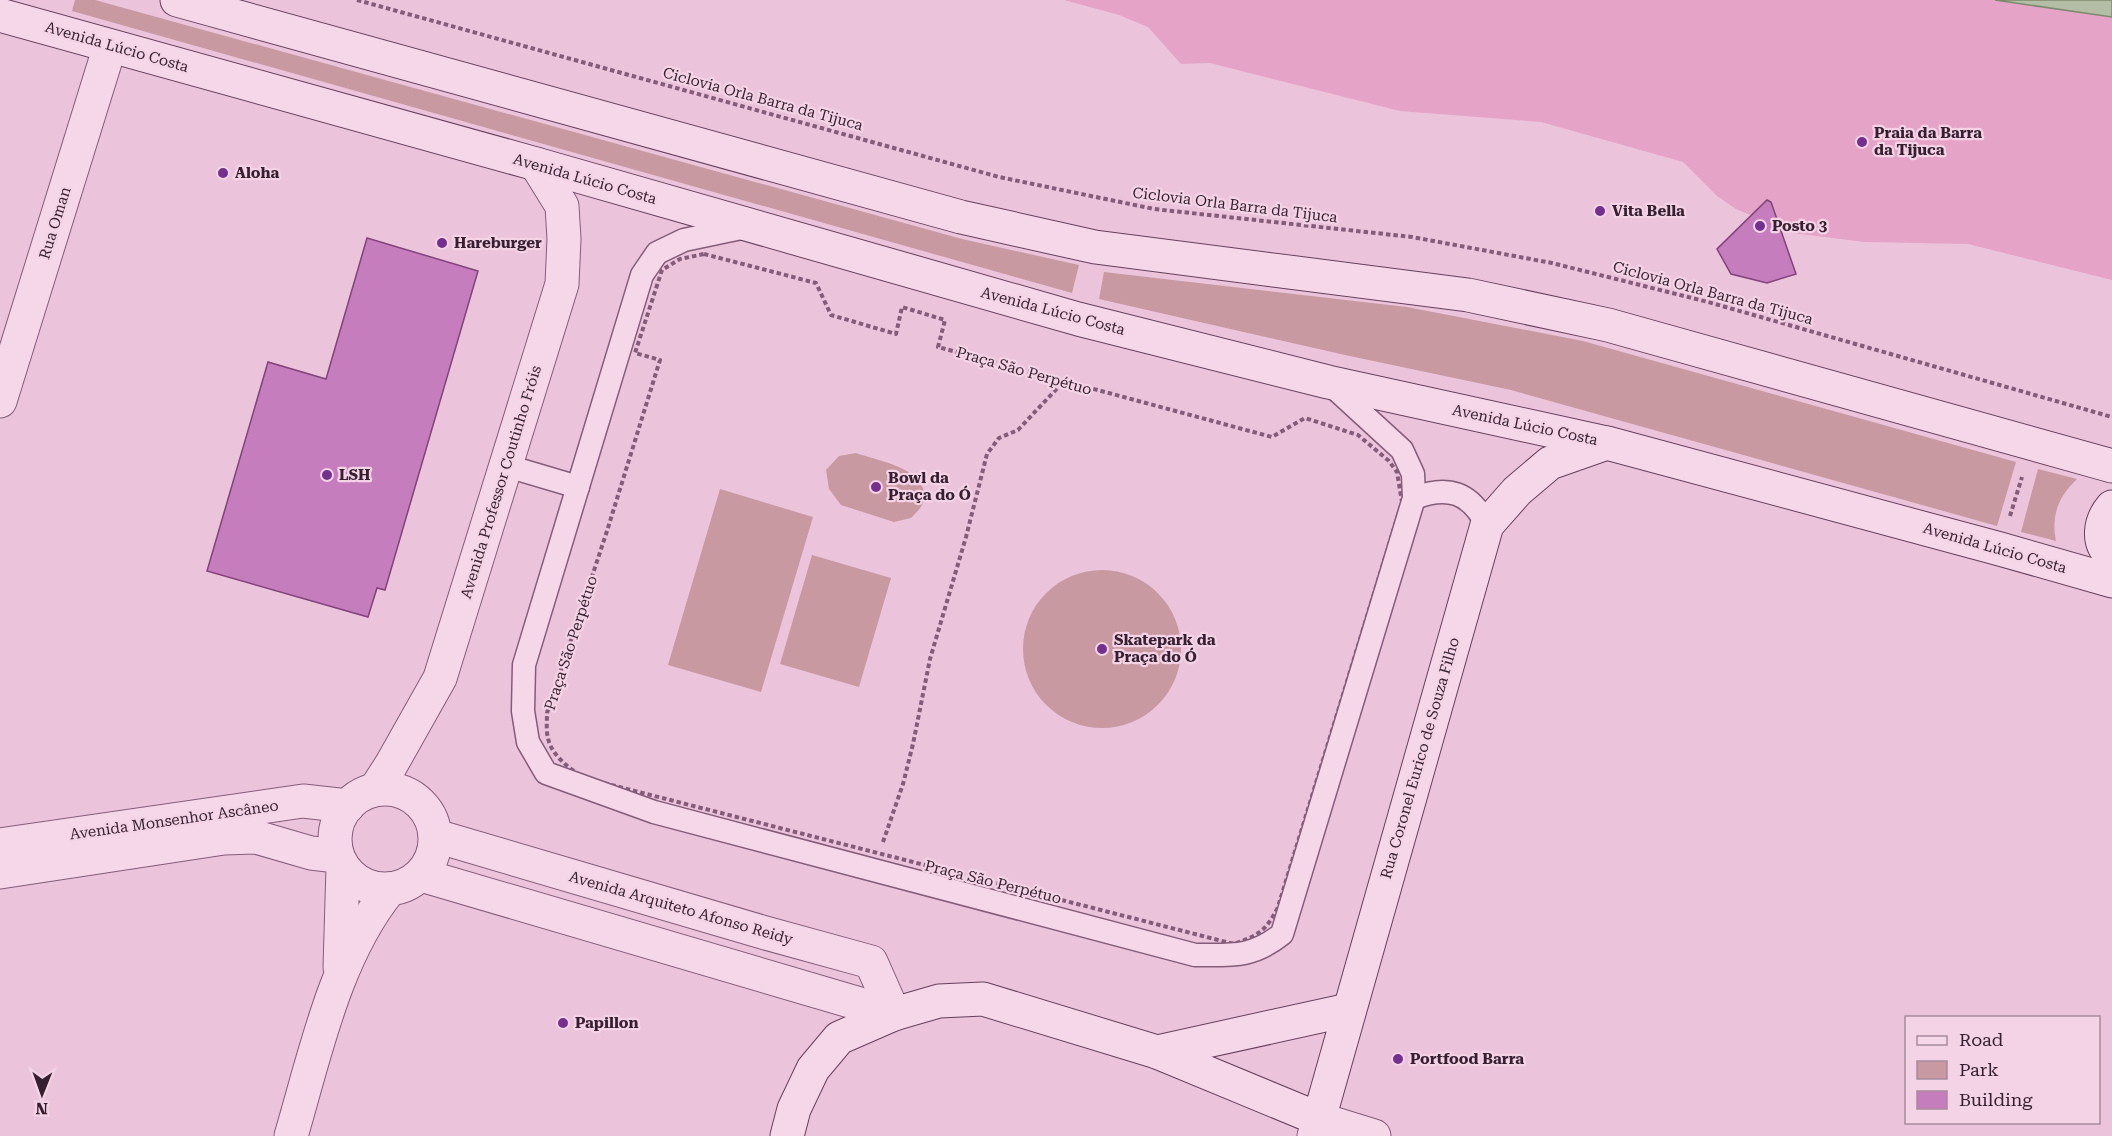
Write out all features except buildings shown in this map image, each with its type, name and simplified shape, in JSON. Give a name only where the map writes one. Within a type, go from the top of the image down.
[{"type":"street","points":[[177,0],[961,217],[1095,247],[1468,295],[1597,322],[2112,466]]},
{"type":"street","name":"Avenida Lúcio Costa","points":[[0,15],[1078,320],[1328,382],[1607,443],[2112,581]]},
{"type":"street","name":"Rua Oman","points":[[0,401],[110,46]]},
{"type":"street","name":"Avenida Professor Coutinho Fróis","points":[[361,798],[391,765],[440,678],[562,284],[564,239],[562,206],[536,165]]},
{"type":"street","name":"Rua Coronel Eurico de Souza Filho","points":[[1316,1127],[1487,525],[1517,491],[1550,463],[1607,443]]},
{"type":"street","points":[[2112,507],[2103,518],[2101,538],[2112,556]]},
{"type":"street","points":[[339,975],[340,862],[335,843],[340,817],[361,798],[392,789],[408,794],[422,805],[432,819],[436,836],[430,864],[421,875],[401,887],[390,890],[363,885],[351,877],[340,862]]},
{"type":"street","name":"Avenida Monsenhor Ascâneo","points":[[0,845],[303,801],[361,798]]},
{"type":"street","name":"Avenida Arquiteto Afonso Reidy","points":[[436,836],[740,926],[871,962],[894,1014]]},
{"type":"street","name":"Avenida Monsenhor Ascâneo","points":[[0,872],[224,838],[256,837],[340,862]]},
{"type":"street","points":[[421,875],[894,1014]]},
{"type":"street","points":[[291,1136],[339,975],[375,907],[390,890]]},
{"type":"street","points":[[787,1136],[794,1109],[813,1069],[839,1038],[894,1014],[939,1001],[983,999],[1156,1052],[1316,1127],[1374,1136]]},
{"type":"street","points":[[1156,1052],[1348,1010]]},
{"type":"lane","name":"Praça São Perpétuo","points":[[751,226],[684,240],[657,253],[642,275],[524,664],[523,711],[528,742],[546,773],[654,812],[1196,955],[1249,953],[1269,944],[1282,934],[1414,498],[1413,474],[1402,450],[1328,382]]},
{"type":"lane","points":[[507,466],[578,487]]},
{"type":"lane","points":[[1414,498],[1431,492],[1448,491],[1465,498],[1479,509],[1487,525]]},
{"type":"path","name":"Ciclovia Orla Barra da Tijuca","points":[[357,0],[999,177],[1154,209],[1412,237],[1552,263],[1708,302],[2112,417]]},
{"type":"path","name":"Praça São Perpétuo","points":[[704,254],[816,283],[831,315],[896,334],[902,307],[945,320],[938,347],[1063,382],[1272,437],[1305,418],[1358,435],[1389,461],[1397,472],[1402,502],[1278,908],[1269,926],[1252,938],[1234,944],[584,778],[569,768],[556,754],[548,739],[547,713],[660,360],[634,353],[662,270],[680,259],[704,254]]},
{"type":"path","points":[[879,853],[903,784],[930,659],[963,548],[987,454],[999,438],[1018,430],[1063,382]]},
{"type":"green space","points":[[75,0],[95,0],[962,239],[1079,265],[1072,293],[72,11]]},
{"type":"green space","points":[[1104,272],[1407,307],[1583,341],[2016,462],[1997,526],[1511,390],[1099,299]]},
{"type":"green space","name":"Bowl da Praça do Ó","points":[[856,453],[890,463],[912,474],[920,482],[924,491],[923,503],[911,518],[894,522],[841,505],[829,489],[826,470],[839,456]]},
{"type":"green space","points":[[2038,469],[2077,479],[2065,493],[2055,515],[2056,541],[2021,532]]},
{"type":"green space","points":[[720,489],[813,517],[761,692],[668,665]]},
{"type":"green space","points":[[812,555],[891,578],[859,687],[780,664]]},
{"type":"green space","name":"Skatepark da Praça do Ó","points":[[1102,570],[1118,571],[1132,576],[1146,583],[1158,593],[1168,605],[1175,619],[1180,633],[1180,665],[1175,679],[1168,693],[1158,705],[1146,715],[1132,722],[1118,727],[1102,728],[1086,727],[1072,722],[1058,715],[1046,705],[1036,693],[1029,679],[1024,665],[1023,649],[1024,633],[1029,619],[1036,605],[1046,593],[1058,583],[1072,576],[1086,571]]},
{"type":"sand","name":"Praia da Barra da Tijuca","points":[[1064,0],[1995,0],[2112,17],[2112,280],[1968,244],[1864,242],[1793,233],[1736,209],[1717,196],[1683,162],[1541,122],[1400,111],[1210,63],[1181,64],[1148,27],[1119,15]]},
{"type":"shaded area","points":[[1995,0],[2112,0],[2112,17]]},
{"type":"place","name":"Praia da Barra da Tijuca","points":[[1862,142]]},
{"type":"place","name":"Aloha","points":[[223,173]]},
{"type":"place","name":"Vita Bella","points":[[1600,211]]},
{"type":"place","name":"Posto 3","points":[[1760,226]]},
{"type":"place","name":"Hareburger","points":[[442,243]]},
{"type":"place","name":"LSH","points":[[327,475]]},
{"type":"place","name":"Bowl da Praça do Ó","points":[[876,487]]},
{"type":"place","name":"Skatepark da Praça do Ó","points":[[1102,649]]},
{"type":"place","name":"Papillon","points":[[563,1023]]},
{"type":"place","name":"Portfood Barra","points":[[1398,1059]]}]
